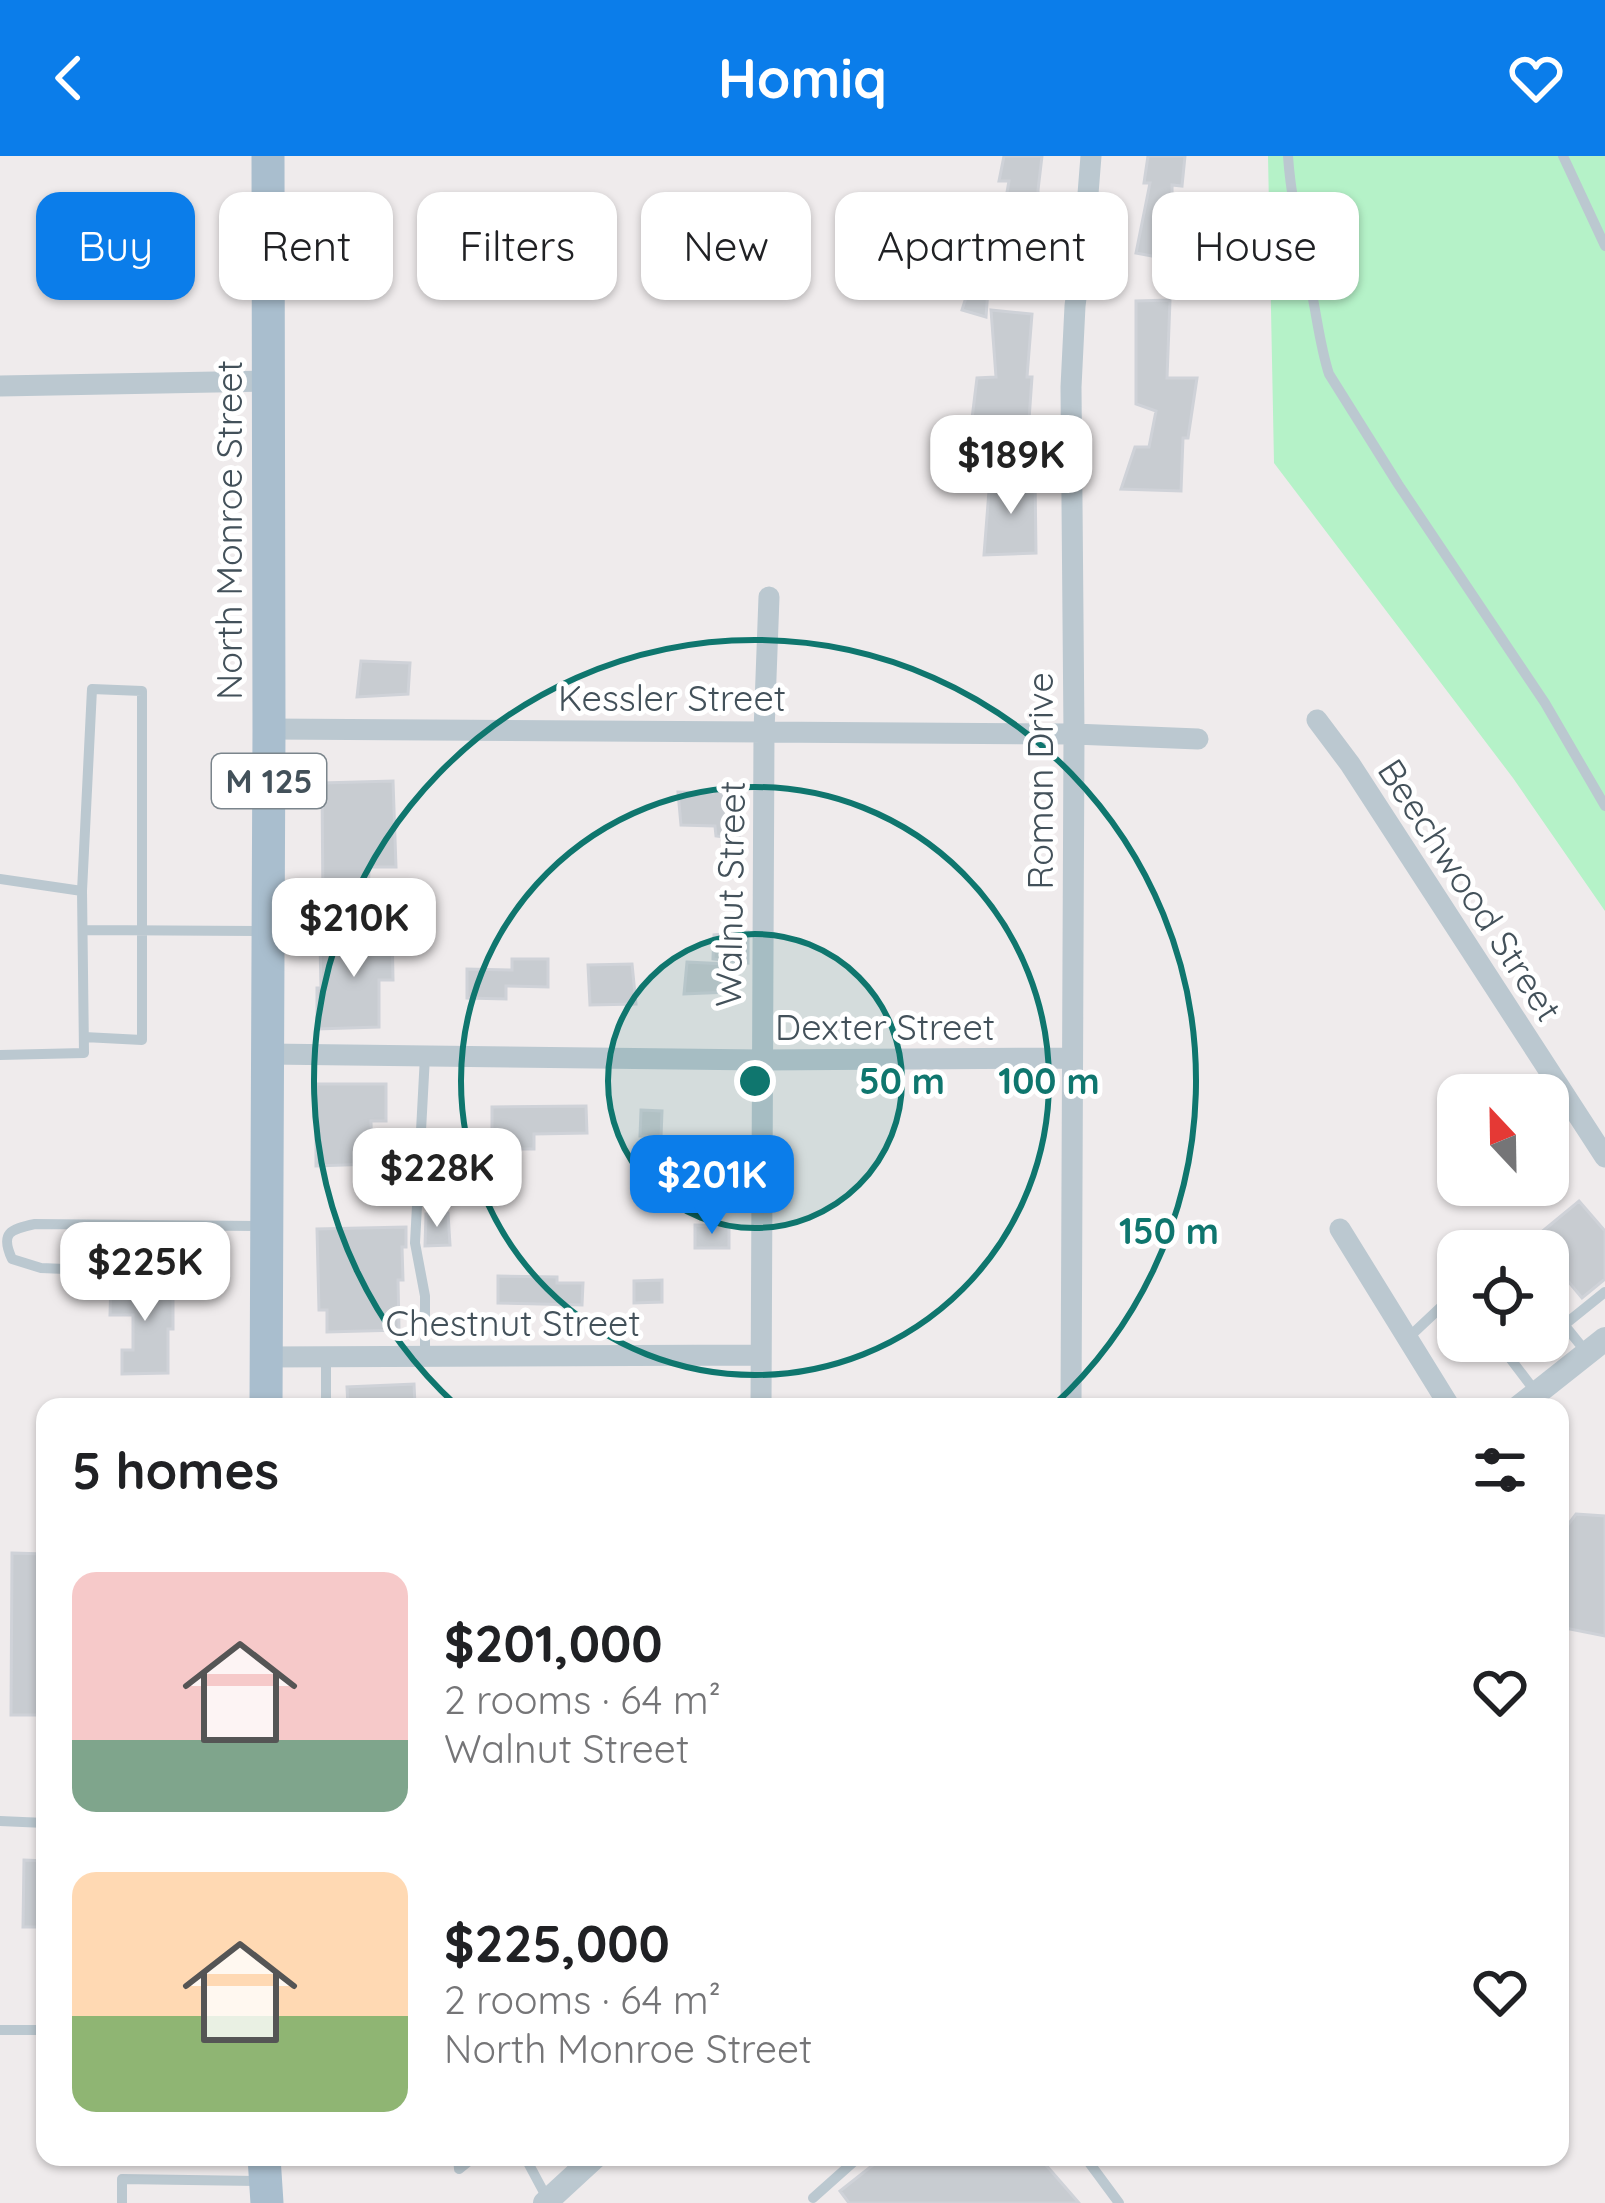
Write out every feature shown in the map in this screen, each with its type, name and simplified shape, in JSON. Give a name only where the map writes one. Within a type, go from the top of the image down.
[{"type":"main road","name":"North Monroe Street","points":[[266,1398],[268,156]]},
{"type":"street","name":"Roman Drive","points":[[1071,1398],[1071,387],[1091,156]]},
{"type":"street","points":[[0,386],[267,381]]},
{"type":"street","name":"Walnut Street","points":[[761,1398],[764,731],[769,597]]},
{"type":"street","name":"Beechwood Street","points":[[1317,720],[1605,1157]]},
{"type":"street","name":"Kessler Street","points":[[269,729],[1074,734],[1198,739]]},
{"type":"street","name":"Dexter Street","points":[[268,1054],[1072,1058]]},
{"type":"street","points":[[1340,1229],[1444,1398]]},
{"type":"street","points":[[1531,1398],[1596,1346]]},
{"type":"street","name":"Chestnut Street","points":[[266,1357],[761,1354]]},
{"type":"street","points":[[547,2202],[585,2166]]},
{"type":"lane","points":[[1288,156],[1329,374],[1545,704],[1605,806]]},
{"type":"lane","points":[[1563,156],[1605,246]]},
{"type":"lane","points":[[0,1054],[84,1053],[82,891],[92,689],[142,691],[142,1040],[84,1037]]},
{"type":"lane","points":[[0,879],[82,891]]},
{"type":"lane","points":[[84,930],[268,932]]},
{"type":"lane","points":[[425,1056],[416,1243],[425,1296],[425,1356]]},
{"type":"lane","points":[[202,1226],[197,1255],[184,1274],[41,1268],[12,1259],[4,1245],[16,1228],[35,1224],[267,1226]]},
{"type":"lane","points":[[1569,1321],[1605,1292]]},
{"type":"lane","points":[[1407,1339],[1437,1311]]},
{"type":"lane","points":[[1569,1328],[1596,1346]]},
{"type":"lane","points":[[326,1357],[326,1398]]},
{"type":"lane","points":[[1508,1362],[1527,1398]]},
{"type":"lane","points":[[0,1821],[36,1823]]},
{"type":"lane","points":[[0,2030],[36,2030]]},
{"type":"lane","points":[[529,2166],[547,2202]]},
{"type":"lane","points":[[812,2201],[849,2166]]},
{"type":"lane","points":[[1092,2166],[1119,2203]]},
{"type":"lane","points":[[122,2203],[122,2179],[265,2180]]},
{"type":"green space","points":[[1268,156],[1605,156],[1605,911],[1513,778],[1274,463],[1271,300],[1359,300],[1359,192],[1269,192]]},
{"type":"building","points":[[1004,156],[1042,156],[1038,192],[1007,192],[1009,181],[999,181]]},
{"type":"building","points":[[1148,156],[1185,156],[1182,186],[1172,185],[1172,192],[1152,192],[1152,256],[1136,253],[1150,183],[1144,183]]},
{"type":"building","points":[[965,300],[987,300],[986,317],[962,310]]},
{"type":"building","points":[[1170,300],[1167,378],[1197,378],[1188,438],[1183,438],[1181,491],[1121,489],[1135,447],[1149,447],[1156,411],[1136,404],[1136,301]]},
{"type":"building","points":[[991,310],[1032,314],[1027,448],[969,443],[977,378],[996,377]]},
{"type":"building","points":[[1035,477],[1036,553],[984,555],[990,478]]},
{"type":"building","points":[[361,661],[410,663],[408,694],[357,697]]},
{"type":"building","points":[[393,781],[396,867],[369,867],[368,905],[323,905],[322,783]]},
{"type":"building","points":[[713,789],[739,791],[739,839],[716,836],[715,826],[681,825],[678,792],[713,793]]},
{"type":"building","points":[[369,922],[392,922],[393,980],[379,980],[379,1027],[317,1029],[320,943],[369,942]]},
{"type":"building","points":[[748,932],[748,963],[713,959],[714,935]]},
{"type":"building","points":[[512,959],[548,959],[548,987],[506,986],[506,999],[467,998],[467,969],[512,970]]},
{"type":"building","points":[[687,962],[726,964],[729,992],[684,994]]},
{"type":"building","points":[[632,964],[636,1004],[590,1005],[588,965]]},
{"type":"building","points":[[316,1084],[386,1084],[386,1121],[371,1121],[372,1164],[316,1166]]},
{"type":"building","points":[[586,1106],[587,1133],[534,1134],[534,1149],[492,1149],[492,1107]]},
{"type":"building","points":[[641,1110],[662,1111],[661,1137],[640,1136]]},
{"type":"building","points":[[685,1142],[685,1163],[663,1164],[662,1143]]},
{"type":"building","points":[[485,1152],[486,1179],[432,1181],[431,1154]]},
{"type":"building","points":[[1579,1201],[1605,1231],[1605,1279],[1582,1298],[1569,1282],[1569,1230],[1544,1230]]},
{"type":"building","points":[[448,1213],[450,1245],[425,1246],[426,1214]]},
{"type":"building","points":[[695,1225],[729,1226],[729,1248],[695,1248]]},
{"type":"building","points":[[406,1227],[403,1280],[398,1280],[399,1330],[327,1332],[327,1310],[319,1310],[317,1229]]},
{"type":"building","points":[[114,1242],[114,1249],[175,1248],[175,1264],[84,1260],[83,1243]]},
{"type":"building","points":[[498,1276],[557,1277],[557,1283],[583,1283],[582,1305],[498,1303]]},
{"type":"building","points":[[662,1280],[662,1302],[634,1303],[634,1281]]},
{"type":"building","points":[[111,1281],[173,1283],[168,1373],[122,1374],[122,1350],[133,1350],[133,1315],[110,1315]]},
{"type":"building","points":[[414,1384],[415,1398],[348,1398],[347,1387]]},
{"type":"building","points":[[1576,1514],[1605,1516],[1605,1636],[1569,1629],[1569,1523]]},
{"type":"building","points":[[12,1553],[36,1554],[36,1715],[11,1715]]},
{"type":"building","points":[[24,1860],[36,1861],[36,1927],[23,1927]]},
{"type":"building","points":[[872,2166],[1047,2166],[1079,2203],[849,2203],[840,2191]]}]
